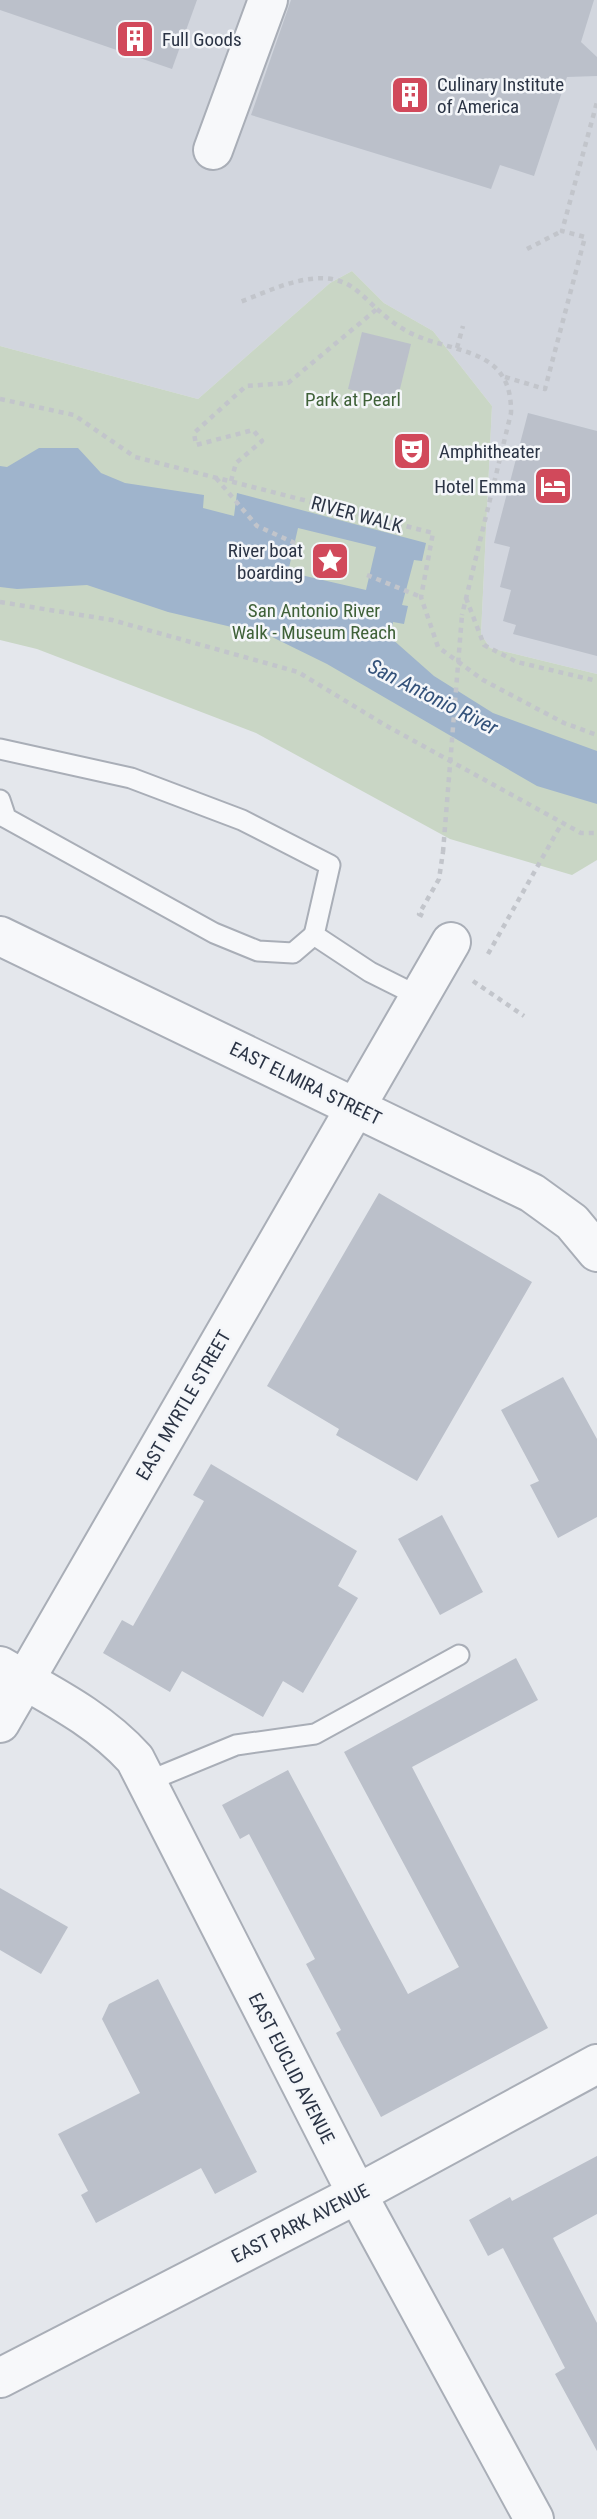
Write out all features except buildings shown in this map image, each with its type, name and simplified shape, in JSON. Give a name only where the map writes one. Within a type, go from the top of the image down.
[{"type":"street","points":[[213,150],[268,0]]},
{"type":"street","name":"EAST ELMIRA STREET","points":[[0,936],[532,1193],[572,1222],[597,1252]]},
{"type":"street","name":"EAST MYRTLE STREET","points":[[0,1723],[12,1673],[356,1107],[454,938]]},
{"type":"street","name":"EAST EUCLID AVENUE","points":[[12,1673],[92,1719],[115,1737],[135,1759],[357,2194],[534,2519]]},
{"type":"street","name":"EAST PARK AVENUE","points":[[0,2378],[357,2194],[597,2064]]},
{"type":"lane","points":[[0,749],[131,778],[242,820],[330,865],[314,935],[293,953],[258,951],[214,933],[5,818],[0,800]]},
{"type":"lane","points":[[314,935],[370,972],[420,996]]},
{"type":"lane","points":[[146,1782],[236,1745],[315,1734],[459,1654]]},
{"type":"path","points":[[562,231],[597,102]]},
{"type":"path","points":[[504,377],[545,389],[585,237],[562,231],[527,249]]},
{"type":"path","points":[[240,302],[298,281],[330,279],[352,287],[390,321],[405,330],[488,360],[504,377],[511,395],[511,413],[462,615],[439,879],[419,914],[454,938],[488,954],[562,823]]},
{"type":"path","points":[[231,481],[236,463],[261,442],[253,430],[196,445],[194,433],[246,386],[288,383],[377,309]]},
{"type":"path","points":[[457,348],[463,326]]},
{"type":"path","name":"RIVER WALK","points":[[1,400],[74,415],[135,457],[433,533],[421,597],[438,647],[483,680],[564,723],[597,735]]},
{"type":"path","points":[[215,477],[257,526],[297,544]]},
{"type":"path","points":[[367,575],[421,597]]},
{"type":"path","points":[[466,597],[484,645],[517,663],[597,681]]},
{"type":"path","points":[[0,602],[112,620],[298,672],[386,725],[562,823],[581,833],[597,833]]},
{"type":"path","points":[[472,981],[524,1016]]},
{"type":"shaded area","points":[[0,0],[597,0],[597,674],[490,648],[481,634],[492,406],[433,331],[384,303],[352,271],[330,283],[198,399],[0,346]]},
{"type":"green space","name":"San Antonio River Walk - Museum Reach","points":[[352,271],[384,303],[433,331],[492,406],[481,634],[490,648],[597,674],[597,860],[572,875],[450,839],[256,733],[37,649],[0,640],[0,346],[198,399],[330,283]]},
{"type":"water","name":"San Antonio River","points":[[39,448],[78,448],[101,473],[125,483],[204,495],[203,508],[234,516],[237,493],[426,543],[422,561],[414,560],[402,605],[408,606],[404,624],[393,622],[391,638],[434,676],[493,713],[597,751],[597,804],[537,786],[327,664],[270,636],[168,612],[87,585],[17,589],[0,587],[0,466],[7,467]],"holes":[[[298,528],[376,547],[366,590],[288,572]]]},
{"type":"place","name":"Full Goods","points":[[135,39]]},
{"type":"place","name":"Culinary Institute of America","points":[[410,95]]},
{"type":"place","name":"Amphitheater","points":[[412,451]]},
{"type":"place","name":"Hotel Emma","points":[[553,486]]},
{"type":"place","name":"River boat boarding","points":[[330,561]]},
{"type":"park label","name":"Park at Pearl","points":[[353,399]]}]
